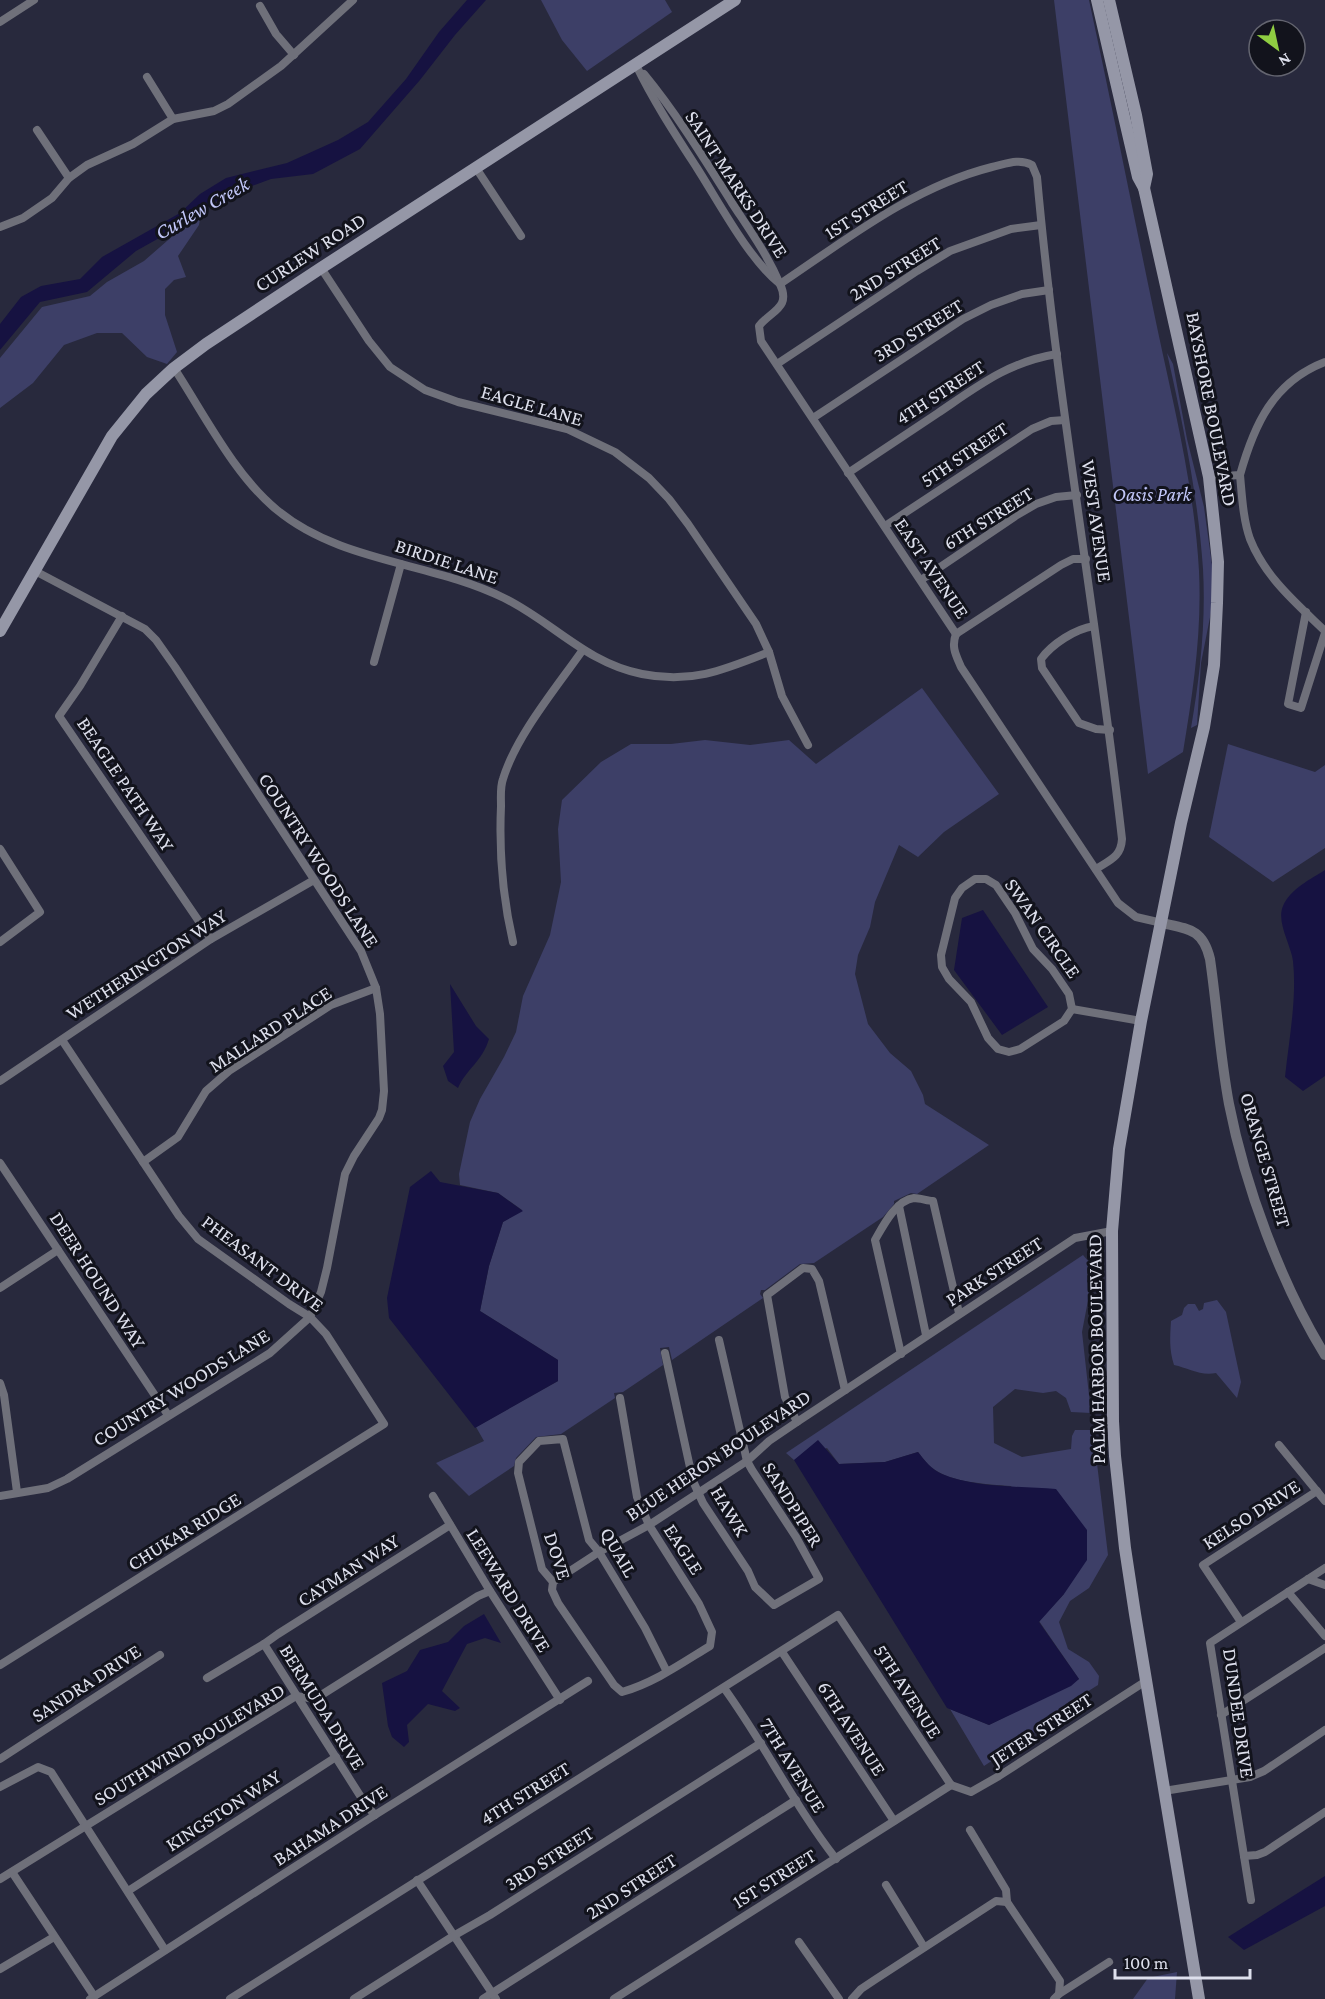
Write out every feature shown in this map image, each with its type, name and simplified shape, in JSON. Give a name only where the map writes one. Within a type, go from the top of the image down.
[{"type":"main road","name":"CURLEW ROAD","points":[[0,631],[112,436],[146,394],[174,368],[206,344],[321,268],[735,0]]},
{"type":"main road","name":"BAYSHORE BOULEVARD","points":[[1097,0],[1138,177],[1144,188],[1209,477],[1218,562],[1214,665],[1204,727],[1181,823],[1161,923]]},
{"type":"main road","name":"BAYSHORE BOULEVARD","points":[[1109,0],[1147,174],[1144,188]]},
{"type":"main road","name":"PALM HARBOR BOULEVARD","points":[[1161,923],[1119,1149],[1112,1231],[1115,1456],[1125,1548],[1199,1999]]},
{"type":"street","points":[[0,22],[34,0]]},
{"type":"street","points":[[0,227],[23,218],[52,198],[69,178],[87,165],[133,144],[173,119],[214,111],[228,104],[294,55],[353,0]]},
{"type":"street","points":[[260,6],[276,34],[294,55]]},
{"type":"street","name":"SAINT MARKS DRIVE","points":[[636,65],[653,100],[764,272],[780,284]]},
{"type":"street","points":[[147,77],[173,119]]},
{"type":"street","points":[[37,130],[69,178]]},
{"type":"street","name":"1ST STREET","points":[[780,284],[911,198],[946,181],[1008,163],[1024,161],[1032,165]]},
{"type":"street","name":"WEST AVENUE","points":[[1032,165],[1037,177],[1065,420],[1110,730],[1122,839],[1121,849],[1115,857],[1096,870]]},
{"type":"street","points":[[477,168],[521,236]]},
{"type":"street","name":"2ND STREET","points":[[777,364],[951,251],[1011,229],[1041,225]]},
{"type":"street","name":"EAGLE LANE","points":[[321,268],[369,341],[390,367],[425,390],[458,402],[567,429],[615,452],[649,478],[688,524],[756,624],[769,652],[782,696],[808,745]]},
{"type":"street","name":"EAST AVENUE","points":[[780,284],[784,300],[780,308],[759,326],[761,341],[956,634],[953,649],[961,667],[1118,903],[1136,917],[1161,923]]},
{"type":"street","name":"3RD STREET","points":[[813,418],[963,319],[991,305],[1022,294],[1049,290]]},
{"type":"street","name":"4TH STREET","points":[[848,472],[1014,365],[1034,358],[1057,354]]},
{"type":"street","points":[[1306,612],[1288,704],[1301,708],[1325,632],[1306,612],[1269,574],[1260,558],[1250,538],[1240,475],[1256,427],[1272,403],[1290,383],[1312,367],[1325,362]]},
{"type":"street","name":"BIRDIE LANE","points":[[174,368],[245,478],[279,512],[321,538],[502,596],[582,651],[620,669],[669,678],[695,677],[769,652]]},
{"type":"street","name":"5TH STREET","points":[[885,526],[1032,429],[1051,421],[1065,420]]},
{"type":"street","points":[[1209,477],[1240,475]]},
{"type":"street","name":"6TH STREET","points":[[921,580],[1036,504],[1056,497],[1077,495]]},
{"type":"street","points":[[956,634],[1061,565],[1073,559],[1086,559]]},
{"type":"street","points":[[374,662],[401,564]]},
{"type":"street","name":"COUNTRY WOODS LANE","points":[[0,1496],[48,1488],[67,1479],[270,1353],[310,1317],[321,1292],[327,1268],[345,1174],[379,1118],[384,1091],[376,988],[361,951],[156,640],[145,630],[122,616],[35,571]]},
{"type":"street","name":"BEAGLE PATH WAY","points":[[122,616],[59,716],[211,939]]},
{"type":"street","points":[[1094,626],[1075,632],[1047,652],[1041,659],[1042,669],[1079,723],[1096,729],[1110,730]]},
{"type":"street","points":[[513,942],[507,920],[500,834],[502,781],[510,761],[534,719],[582,651]]},
{"type":"street","points":[[0,849],[40,912],[0,942]]},
{"type":"street","name":"SWAN CIRCLE","points":[[975,879],[986,879],[996,885],[1015,913],[1033,949],[1052,969],[1069,994],[1072,1009],[1064,1020],[1020,1049],[1009,1052],[999,1049],[988,1038],[971,1002],[949,979],[942,967],[941,955],[955,898],[962,888],[975,879]]},
{"type":"street","name":"WETHERINGTON WAY","points":[[0,1081],[211,939],[314,880]]},
{"type":"street","name":"ORANGE STREET","points":[[1161,923],[1191,930],[1201,936],[1208,951],[1229,1104],[1252,1190],[1292,1294],[1325,1355]]},
{"type":"street","name":"MALLARD PLACE","points":[[143,1162],[178,1137],[206,1091],[229,1071],[331,1005],[376,988]]},
{"type":"street","name":"SWAN CIRCLE","points":[[1072,1009],[1141,1021]]},
{"type":"street","name":"PHEASANT DRIVE","points":[[62,1040],[179,1216],[198,1239],[310,1317],[326,1334],[384,1424]]},
{"type":"street","name":"DEER HOUND WAY","points":[[0,1163],[168,1415]]},
{"type":"street","points":[[901,1354],[875,1240],[899,1206],[913,1198],[933,1202],[959,1313]]},
{"type":"street","points":[[899,1206],[926,1335]]},
{"type":"street","name":"PARK STREET","points":[[901,1354],[959,1313],[1075,1238],[1112,1231]]},
{"type":"street","points":[[0,1288],[58,1250]]},
{"type":"street","points":[[796,1422],[785,1397],[767,1295],[803,1268],[812,1269],[819,1281],[845,1390]]},
{"type":"street","name":"SANDPIPER","points":[[719,1340],[747,1461],[796,1537],[819,1579],[774,1605]]},
{"type":"street","name":"HAWK","points":[[665,1353],[693,1481],[698,1493],[748,1571],[755,1587],[774,1605]]},
{"type":"street","name":"BLUE HERON BOULEVARD","points":[[553,1582],[747,1461],[769,1441],[796,1422],[901,1354]]},
{"type":"street","points":[[0,1383],[4,1395],[17,1492]]},
{"type":"street","name":"EAGLE","points":[[620,1398],[637,1497],[649,1524],[699,1604],[712,1632],[710,1646],[667,1671]]},
{"type":"street","name":"CHUKAR RIDGE","points":[[0,1665],[384,1424]]},
{"type":"street","name":"QUAIL","points":[[563,1439],[589,1540],[600,1552],[645,1628],[667,1671]]},
{"type":"street","name":"DOVE","points":[[563,1439],[539,1441],[519,1462],[518,1473],[542,1569],[553,1582],[552,1590],[558,1603],[614,1685],[622,1692],[641,1686],[667,1671]]},
{"type":"street","points":[[1279,1445],[1325,1501]]},
{"type":"street","name":"KELSO DRIVE","points":[[1203,1565],[1317,1491]]},
{"type":"street","name":"LEEWARD DRIVE","points":[[433,1496],[490,1591],[560,1700]]},
{"type":"street","name":"CAYMAN WAY","points":[[207,1678],[450,1525]]},
{"type":"street","name":"DUNDEE DRIVE","points":[[1203,1565],[1241,1622],[1210,1643],[1251,1900]]},
{"type":"street","points":[[1241,1622],[1325,1568]]},
{"type":"street","points":[[1308,1579],[1325,1585]]},
{"type":"street","name":"SOUTHWIND BOULEVARD","points":[[0,1879],[296,1696],[315,1699],[478,1596],[490,1591]]},
{"type":"street","points":[[1288,1592],[1325,1636]]},
{"type":"street","name":"4TH STREET","points":[[230,1999],[838,1615]]},
{"type":"street","name":"5TH AVENUE","points":[[838,1615],[951,1785]]},
{"type":"street","name":"BERMUDA DRIVE","points":[[264,1644],[375,1815]]},
{"type":"street","points":[[1221,1715],[1325,1648]]},
{"type":"street","name":"6TH AVENUE","points":[[782,1652],[894,1821]]},
{"type":"street","name":"SANDRA DRIVE","points":[[0,1759],[160,1655]]},
{"type":"street","name":"BAHAMA DRIVE","points":[[92,1998],[588,1681]]},
{"type":"street","name":"JETER STREET","points":[[951,1785],[971,1792],[1146,1681]]},
{"type":"street","name":"7TH AVENUE","points":[[724,1688],[836,1859]]},
{"type":"street","points":[[1164,1791],[1250,1777],[1264,1771],[1325,1730]]},
{"type":"street","name":"3RD STREET","points":[[354,1999],[761,1743]]},
{"type":"street","name":"KINGSTON WAY","points":[[128,1892],[336,1757]]},
{"type":"street","points":[[0,1787],[38,1767],[51,1772],[165,1950]]},
{"type":"street","name":"1ST STREET","points":[[614,1999],[951,1785]]},
{"type":"street","name":"2ND STREET","points":[[483,1999],[494,1996],[796,1800]]},
{"type":"street","points":[[1244,1856],[1257,1855],[1265,1851],[1325,1812]]},
{"type":"street","points":[[970,1830],[1006,1890],[1007,1902],[1060,1981],[1057,1997]]},
{"type":"street","points":[[12,1872],[92,1998]]},
{"type":"street","points":[[417,1880],[494,1996]]},
{"type":"street","points":[[886,1885],[924,1947]]},
{"type":"street","points":[[852,1999],[861,1989],[996,1901],[1007,1902]]},
{"type":"street","points":[[0,1969],[54,1936]]},
{"type":"street","points":[[800,1942],[839,1999]]},
{"type":"street","points":[[1057,1997],[1109,1962]]},
{"type":"green space","points":[[541,0],[665,0],[672,12],[587,71],[562,40]]},
{"type":"green space","name":"Oasis Park","points":[[1054,0],[1089,0],[1192,503],[1200,594],[1198,639],[1183,752],[1148,774]]},
{"type":"green space","points":[[200,219],[199,225],[178,256],[186,277],[174,280],[165,289],[165,315],[177,352],[167,364],[147,357],[122,333],[97,333],[64,345],[33,383],[0,408],[0,358],[42,307],[90,296],[107,282],[144,261],[175,234]]},
{"type":"green space","points":[[1167,353],[1173,364],[1187,439],[1204,507],[1213,572],[1213,602],[1201,663],[1197,725],[1191,728],[1202,649],[1203,569],[1198,514],[1189,460]]},
{"type":"green space","points":[[922,688],[999,794],[944,832],[918,857],[899,845],[875,902],[870,927],[858,955],[855,974],[868,1024],[890,1053],[911,1071],[925,1104],[989,1145],[917,1194],[911,1193],[894,1201],[883,1217],[814,1263],[800,1264],[765,1290],[761,1290],[760,1294],[763,1298],[672,1360],[669,1347],[660,1348],[663,1365],[623,1392],[614,1393],[615,1398],[561,1434],[536,1437],[516,1458],[514,1466],[469,1496],[436,1463],[484,1441],[476,1427],[558,1381],[558,1360],[480,1311],[489,1266],[503,1222],[522,1210],[498,1193],[460,1185],[459,1174],[470,1122],[516,1032],[523,996],[550,935],[561,882],[558,829],[562,800],[601,762],[631,744],[671,744],[705,740],[750,745],[789,740],[816,764]]},
{"type":"green space","points":[[1228,744],[1315,772],[1325,765],[1325,848],[1273,882],[1209,837]]},
{"type":"green space","points":[[1083,1255],[1089,1262],[1090,1290],[1082,1332],[1091,1413],[1071,1412],[1066,1398],[1056,1391],[1043,1393],[1015,1389],[993,1407],[994,1443],[1022,1457],[1071,1449],[1075,1430],[1093,1430],[1108,1555],[1089,1588],[1070,1601],[1059,1622],[1068,1649],[1089,1662],[1099,1676],[1098,1685],[1082,1695],[1085,1699],[984,1766],[950,1709],[989,1725],[1079,1679],[1039,1621],[1064,1594],[1011,1486],[958,1480],[931,1467],[918,1452],[885,1462],[839,1464],[827,1448],[794,1460],[786,1453]]},
{"type":"green space","points":[[1217,1300],[1226,1312],[1241,1382],[1237,1398],[1216,1373],[1199,1373],[1174,1365],[1172,1359],[1171,1321],[1182,1315],[1188,1304],[1195,1304],[1199,1311],[1203,1309],[1204,1303]]},
{"type":"green space","points":[[1177,1972],[1175,1999],[1133,1999],[1148,1978]]},
{"type":"water","name":"Curlew Creek","points":[[467,0],[486,0],[360,149],[313,174],[271,179],[224,196],[186,223],[136,251],[87,292],[40,302],[0,350],[0,324],[21,297],[41,286],[80,279],[102,257],[180,213],[200,194],[226,178],[287,163],[338,140],[368,122],[406,79],[439,32]]},
{"type":"water","points":[[1325,870],[1325,1076],[1303,1091],[1285,1077],[1292,1019],[1294,975],[1292,955],[1281,912],[1291,894]]},
{"type":"water","points":[[983,910],[1048,1007],[1002,1035],[954,970],[962,918]]},
{"type":"water","points":[[450,984],[476,1026],[489,1039],[482,1054],[458,1088],[448,1081],[443,1066],[454,1052]]},
{"type":"water","points":[[431,1171],[440,1182],[498,1193],[523,1211],[503,1222],[489,1266],[480,1311],[558,1360],[558,1381],[475,1428],[389,1318],[387,1298],[410,1187]]},
{"type":"water","points":[[818,1440],[839,1464],[885,1462],[918,1452],[935,1470],[955,1479],[998,1486],[1056,1489],[1087,1530],[1087,1560],[1064,1594],[1039,1622],[1079,1679],[1071,1686],[989,1725],[947,1708],[794,1460]]},
{"type":"water","points":[[484,1614],[501,1643],[485,1638],[467,1644],[442,1691],[460,1708],[455,1711],[428,1704],[407,1725],[409,1742],[404,1747],[392,1737],[388,1726],[382,1683],[407,1671],[420,1650],[448,1642],[464,1626]]},
{"type":"water","points":[[1325,1876],[1325,1906],[1244,1950],[1228,1937]]}]
